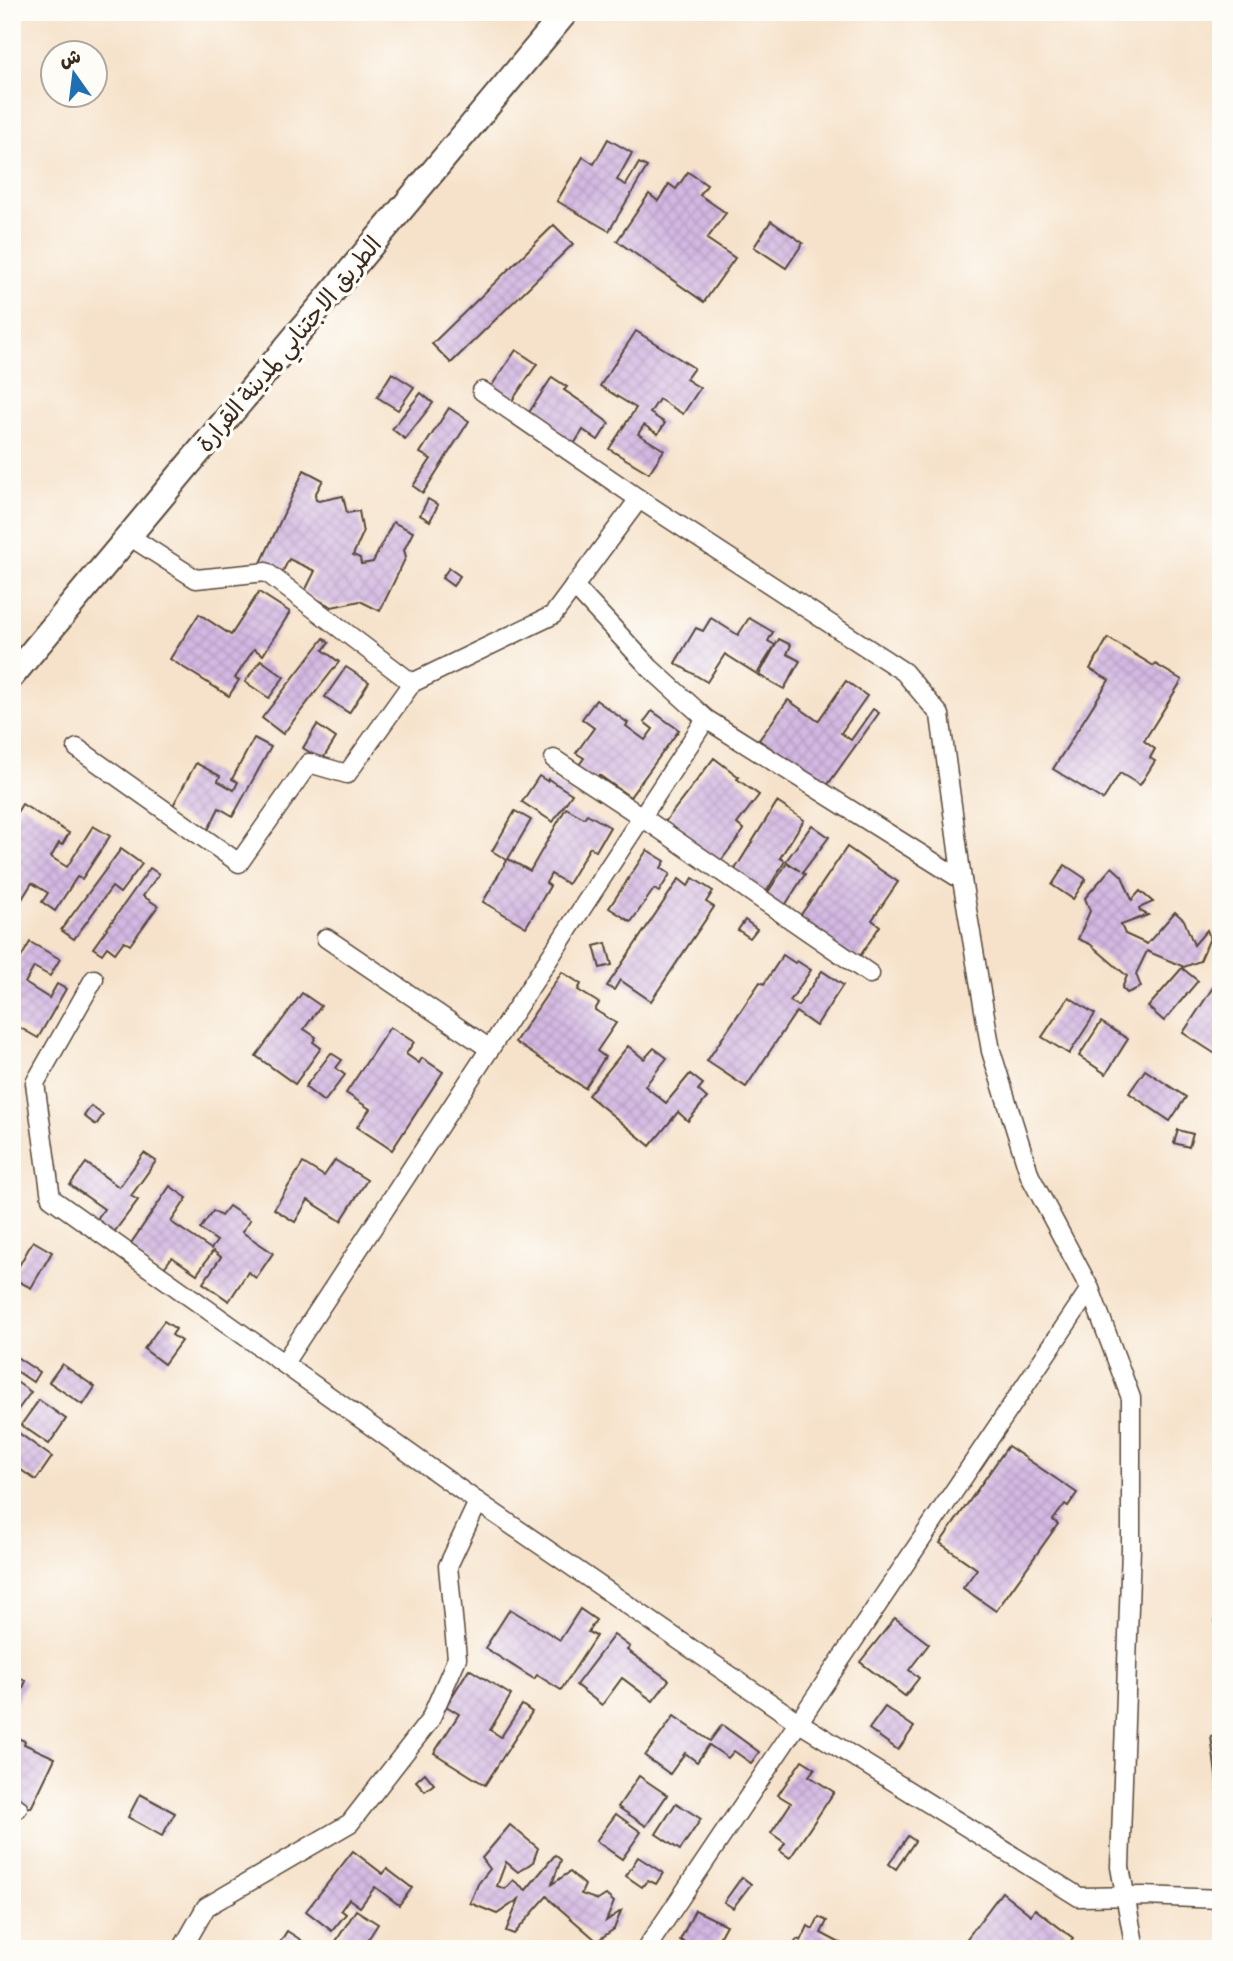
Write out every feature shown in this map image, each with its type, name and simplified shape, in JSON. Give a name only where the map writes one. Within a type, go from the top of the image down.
[{"type":"main road","name":"الطريق الاجتنابي لمدينة القرارة","points":[[12,676],[566,12]]},
{"type":"street","points":[[482,391],[639,499],[904,672],[940,715],[962,880],[991,1051],[1030,1176],[1090,1289],[1131,1398],[1131,1548],[1120,1867],[1135,1949]]},
{"type":"street","points":[[77,748],[239,863],[310,763],[346,774],[412,684],[553,615],[639,499]]},
{"type":"street","points":[[129,536],[196,579],[266,572],[412,684]]},
{"type":"street","points":[[574,586],[650,667],[706,719],[962,880]]},
{"type":"street","points":[[284,1363],[706,719]]},
{"type":"street","points":[[554,759],[870,974]]},
{"type":"street","points":[[326,938],[490,1049]]},
{"type":"street","points":[[94,979],[35,1083],[51,1198],[478,1502],[798,1722],[1079,1897],[1221,1899]]},
{"type":"street","points":[[646,1949],[1090,1289]]},
{"type":"street","points":[[182,1949],[206,1907],[350,1823],[430,1720],[457,1658],[448,1566],[478,1502]]},
{"type":"building","points":[[608,139],[632,153],[617,180],[626,185],[639,163],[647,167],[609,231],[557,201],[583,157],[594,164]]},
{"type":"building","points":[[688,172],[707,185],[700,195],[726,213],[707,239],[735,258],[704,302],[617,241],[649,194],[658,201],[669,184],[676,189]]},
{"type":"building","points":[[771,221],[803,243],[786,268],[754,247]]},
{"type":"building","points":[[554,225],[573,244],[451,363],[432,344]]},
{"type":"building","points":[[636,331],[694,368],[686,379],[700,388],[683,414],[659,399],[650,413],[665,423],[658,434],[644,425],[638,434],[664,450],[649,473],[609,449],[636,408],[600,386]]},
{"type":"building","points":[[516,350],[537,364],[509,405],[488,391]]},
{"type":"building","points":[[392,373],[414,387],[398,410],[377,397]]},
{"type":"building","points":[[552,377],[567,387],[564,390],[609,423],[598,440],[583,430],[574,444],[528,414]]},
{"type":"building","points":[[421,393],[433,403],[405,439],[392,429]]},
{"type":"building","points":[[449,408],[469,421],[423,493],[413,486],[431,459],[420,453]]},
{"type":"building","points":[[304,470],[323,480],[315,495],[316,500],[343,496],[347,513],[359,511],[363,533],[353,555],[360,558],[361,564],[373,562],[393,522],[413,532],[404,550],[406,557],[380,611],[360,601],[332,607],[304,593],[315,571],[289,559],[281,575],[260,565]]},
{"type":"building","points":[[428,499],[438,505],[430,521],[420,515]]},
{"type":"building","points":[[449,568],[460,576],[453,586],[442,578]]},
{"type":"building","points":[[259,592],[290,612],[263,655],[254,649],[235,678],[239,680],[229,696],[170,659],[199,614],[231,635]]},
{"type":"building","points":[[711,618],[738,635],[749,618],[773,632],[768,641],[775,645],[757,674],[725,654],[707,682],[675,663],[696,628],[703,631]]},
{"type":"building","points":[[324,638],[329,643],[323,650],[339,662],[283,734],[262,718]]},
{"type":"building","points":[[1108,638],[1182,680],[1144,741],[1155,749],[1150,758],[1155,761],[1140,785],[1120,773],[1103,800],[1053,769],[1109,680],[1090,669]]},
{"type":"building","points":[[779,639],[791,645],[787,654],[800,661],[784,689],[759,675]]},
{"type":"building","points":[[261,660],[284,677],[269,698],[245,682]]},
{"type":"building","points":[[346,667],[369,682],[349,713],[325,697]]},
{"type":"building","points":[[846,681],[867,696],[841,733],[851,740],[873,709],[879,713],[826,787],[759,740],[788,700],[818,721]]},
{"type":"building","points":[[596,700],[628,723],[626,726],[645,740],[653,729],[644,722],[652,711],[679,730],[630,797],[599,775],[590,789],[571,776],[584,758],[576,753],[594,728],[582,719]]},
{"type":"building","points":[[317,725],[336,738],[322,760],[303,748]]},
{"type":"building","points":[[254,738],[271,747],[233,816],[219,808],[207,832],[170,811],[196,763],[220,776],[218,781],[234,790],[238,782],[232,779]]},
{"type":"building","points":[[714,758],[759,795],[737,824],[744,830],[720,862],[658,831]]},
{"type":"building","points":[[539,776],[572,794],[553,822],[522,802]]},
{"type":"building","points":[[777,802],[804,820],[780,858],[785,861],[760,902],[727,882]]},
{"type":"building","points":[[22,804],[69,833],[51,857],[67,867],[93,826],[110,836],[82,879],[77,877],[55,911],[42,902],[48,893],[32,883],[20,902],[12,897],[12,820]]},
{"type":"building","points":[[566,808],[584,818],[587,814],[610,827],[596,851],[590,847],[568,884],[551,874],[546,883],[550,886],[526,927],[483,902],[507,860],[492,851],[515,811],[531,820],[508,859],[530,871]]},
{"type":"building","points":[[812,825],[829,837],[802,873],[805,874],[777,918],[759,906],[787,863],[800,871],[786,861]]},
{"type":"building","points":[[847,847],[898,882],[872,920],[880,926],[854,965],[794,925]]},
{"type":"building","points":[[121,849],[142,864],[120,893],[112,887],[74,939],[61,930]]},
{"type":"building","points":[[647,850],[665,861],[661,868],[670,874],[659,892],[654,889],[631,922],[609,908]]},
{"type":"building","points":[[1065,865],[1086,879],[1073,899],[1052,885]]},
{"type":"building","points":[[1112,867],[1122,876],[1132,900],[1140,891],[1153,902],[1139,908],[1148,915],[1121,925],[1125,934],[1147,944],[1175,912],[1184,920],[1194,945],[1207,930],[1210,938],[1200,961],[1184,967],[1147,951],[1136,974],[1141,987],[1127,993],[1122,988],[1127,976],[1090,944],[1078,939],[1090,911],[1085,898]]},
{"type":"building","points":[[150,868],[159,874],[143,896],[158,906],[130,945],[124,941],[115,953],[107,947],[102,954],[93,948]]},
{"type":"building","points":[[693,878],[713,891],[706,902],[714,907],[651,1001],[620,980],[614,990],[607,986],[679,879],[688,886]]},
{"type":"building","points":[[745,920],[757,929],[750,938],[738,930]]},
{"type":"building","points":[[30,942],[60,959],[50,976],[34,967],[25,983],[49,998],[57,984],[66,989],[38,1038],[12,1023],[12,973]]},
{"type":"building","points":[[606,943],[612,965],[600,968],[594,946]]},
{"type":"building","points":[[783,955],[811,970],[790,1001],[798,1006],[822,971],[843,985],[816,1026],[796,1012],[746,1087],[707,1061],[760,982],[764,984]]},
{"type":"building","points":[[1182,968],[1198,981],[1164,1021],[1148,1007]]},
{"type":"building","points":[[562,972],[581,984],[578,990],[599,1003],[595,1010],[616,1023],[597,1051],[605,1057],[585,1088],[515,1042]]},
{"type":"building","points":[[1221,975],[1221,1050],[1217,1055],[1183,1033]]},
{"type":"building","points":[[302,993],[321,1006],[304,1029],[316,1037],[313,1042],[321,1048],[295,1084],[256,1056]]},
{"type":"building","points":[[1069,997],[1095,1014],[1069,1054],[1042,1037]]},
{"type":"building","points":[[1101,1022],[1128,1039],[1106,1074],[1079,1056]]},
{"type":"building","points":[[390,1027],[414,1042],[406,1054],[419,1063],[422,1058],[443,1072],[392,1150],[357,1127],[370,1109],[346,1093]]},
{"type":"building","points":[[628,1046],[644,1059],[654,1048],[667,1058],[645,1086],[666,1103],[690,1074],[703,1084],[698,1090],[707,1098],[688,1121],[678,1112],[650,1146],[588,1095]]},
{"type":"building","points":[[331,1053],[342,1060],[336,1068],[345,1075],[324,1102],[305,1087]]},
{"type":"building","points":[[1145,1070],[1186,1097],[1170,1121],[1129,1093]]},
{"type":"building","points":[[91,1106],[103,1115],[96,1125],[84,1116]]},
{"type":"building","points":[[1178,1130],[1193,1134],[1189,1147],[1174,1143]]},
{"type":"building","points":[[144,1153],[156,1161],[131,1196],[138,1200],[109,1239],[92,1226],[104,1209],[70,1185],[86,1163],[119,1187]]},
{"type":"building","points":[[335,1160],[367,1180],[341,1221],[308,1200],[295,1222],[274,1209],[303,1163],[324,1176]]},
{"type":"building","points":[[1216,1167],[1221,1167],[1221,1234],[1217,1234]]},
{"type":"building","points":[[170,1186],[187,1198],[171,1222],[211,1249],[217,1241],[200,1229],[213,1211],[221,1216],[229,1206],[250,1220],[242,1232],[273,1253],[256,1278],[248,1272],[229,1301],[203,1283],[221,1257],[213,1251],[197,1274],[172,1257],[161,1272],[127,1249]]},
{"type":"building","points":[[33,1241],[52,1252],[31,1288],[12,1278]]},
{"type":"building","points":[[164,1321],[176,1329],[172,1335],[181,1341],[164,1364],[144,1349]]},
{"type":"building","points":[[12,1354],[39,1372],[33,1382],[12,1368]]},
{"type":"building","points":[[62,1364],[95,1387],[83,1405],[49,1382]]},
{"type":"building","points":[[12,1379],[31,1392],[14,1415],[12,1413]]},
{"type":"building","points":[[39,1400],[66,1419],[49,1444],[21,1425]]},
{"type":"building","points":[[16,1431],[52,1457],[36,1480],[12,1464],[12,1436]]},
{"type":"building","points":[[1008,1446],[1077,1493],[1053,1520],[1058,1524],[996,1611],[963,1588],[977,1569],[940,1543]]},
{"type":"building","points":[[510,1609],[560,1640],[580,1609],[596,1620],[588,1632],[596,1636],[561,1690],[537,1675],[534,1679],[485,1648]]},
{"type":"building","points":[[1215,1617],[1221,1617],[1221,1657],[1219,1657]]},
{"type":"building","points":[[895,1618],[929,1644],[909,1670],[919,1678],[905,1696],[860,1662]]},
{"type":"building","points":[[614,1635],[630,1647],[627,1650],[669,1680],[653,1701],[622,1678],[602,1705],[576,1685]]},
{"type":"building","points":[[469,1669],[511,1695],[490,1730],[501,1737],[522,1705],[532,1712],[485,1785],[434,1753],[459,1714],[446,1706]]},
{"type":"building","points":[[12,1674],[26,1681],[16,1703],[12,1701]]},
{"type":"building","points":[[885,1707],[914,1727],[898,1750],[869,1729]]},
{"type":"building","points":[[674,1716],[710,1741],[722,1725],[759,1752],[751,1763],[734,1751],[728,1758],[709,1745],[697,1762],[685,1753],[670,1774],[645,1756]]},
{"type":"building","points":[[1221,1735],[1221,1799],[1219,1799],[1211,1736]]},
{"type":"building","points":[[12,1736],[55,1758],[31,1808],[12,1799]]},
{"type":"building","points":[[802,1760],[815,1768],[809,1776],[834,1792],[790,1858],[780,1851],[785,1843],[771,1833],[791,1803],[778,1795]]},
{"type":"building","points":[[425,1773],[434,1784],[425,1791],[416,1781]]},
{"type":"building","points":[[639,1776],[667,1795],[646,1826],[618,1807]]},
{"type":"building","points":[[140,1794],[175,1813],[162,1836],[128,1817]]},
{"type":"building","points":[[676,1803],[701,1819],[680,1850],[656,1834]]},
{"type":"building","points":[[616,1814],[641,1832],[622,1859],[596,1841]]},
{"type":"building","points":[[510,1825],[538,1848],[533,1862],[518,1872],[506,1862],[497,1886],[505,1889],[513,1880],[526,1890],[555,1855],[561,1860],[552,1884],[570,1872],[585,1885],[581,1894],[598,1900],[606,1895],[614,1902],[606,1921],[621,1911],[614,1929],[597,1941],[547,1896],[514,1934],[506,1931],[519,1899],[497,1914],[470,1903],[478,1884],[490,1869],[482,1858]]},
{"type":"building","points":[[908,1836],[915,1841],[896,1869],[889,1864]]},
{"type":"building","points":[[353,1851],[383,1874],[387,1869],[412,1888],[399,1905],[375,1887],[360,1907],[349,1899],[341,1910],[346,1914],[332,1931],[306,1911]]},
{"type":"building","points":[[638,1857],[663,1873],[656,1884],[648,1880],[642,1887],[626,1876]]},
{"type":"building","points":[[742,1877],[751,1884],[733,1908],[724,1902]]},
{"type":"building","points":[[1002,1892],[1031,1915],[1035,1909],[1073,1938],[1065,1949],[959,1949]]},
{"type":"building","points":[[356,1910],[378,1924],[362,1949],[331,1949]]},
{"type":"building","points":[[695,1910],[726,1925],[713,1949],[697,1949],[680,1940]]},
{"type":"building","points":[[819,1917],[827,1921],[821,1933],[851,1949],[791,1949],[797,1939],[801,1941],[808,1926],[813,1929]]},
{"type":"building","points":[[287,1931],[315,1949],[276,1949]]}]
